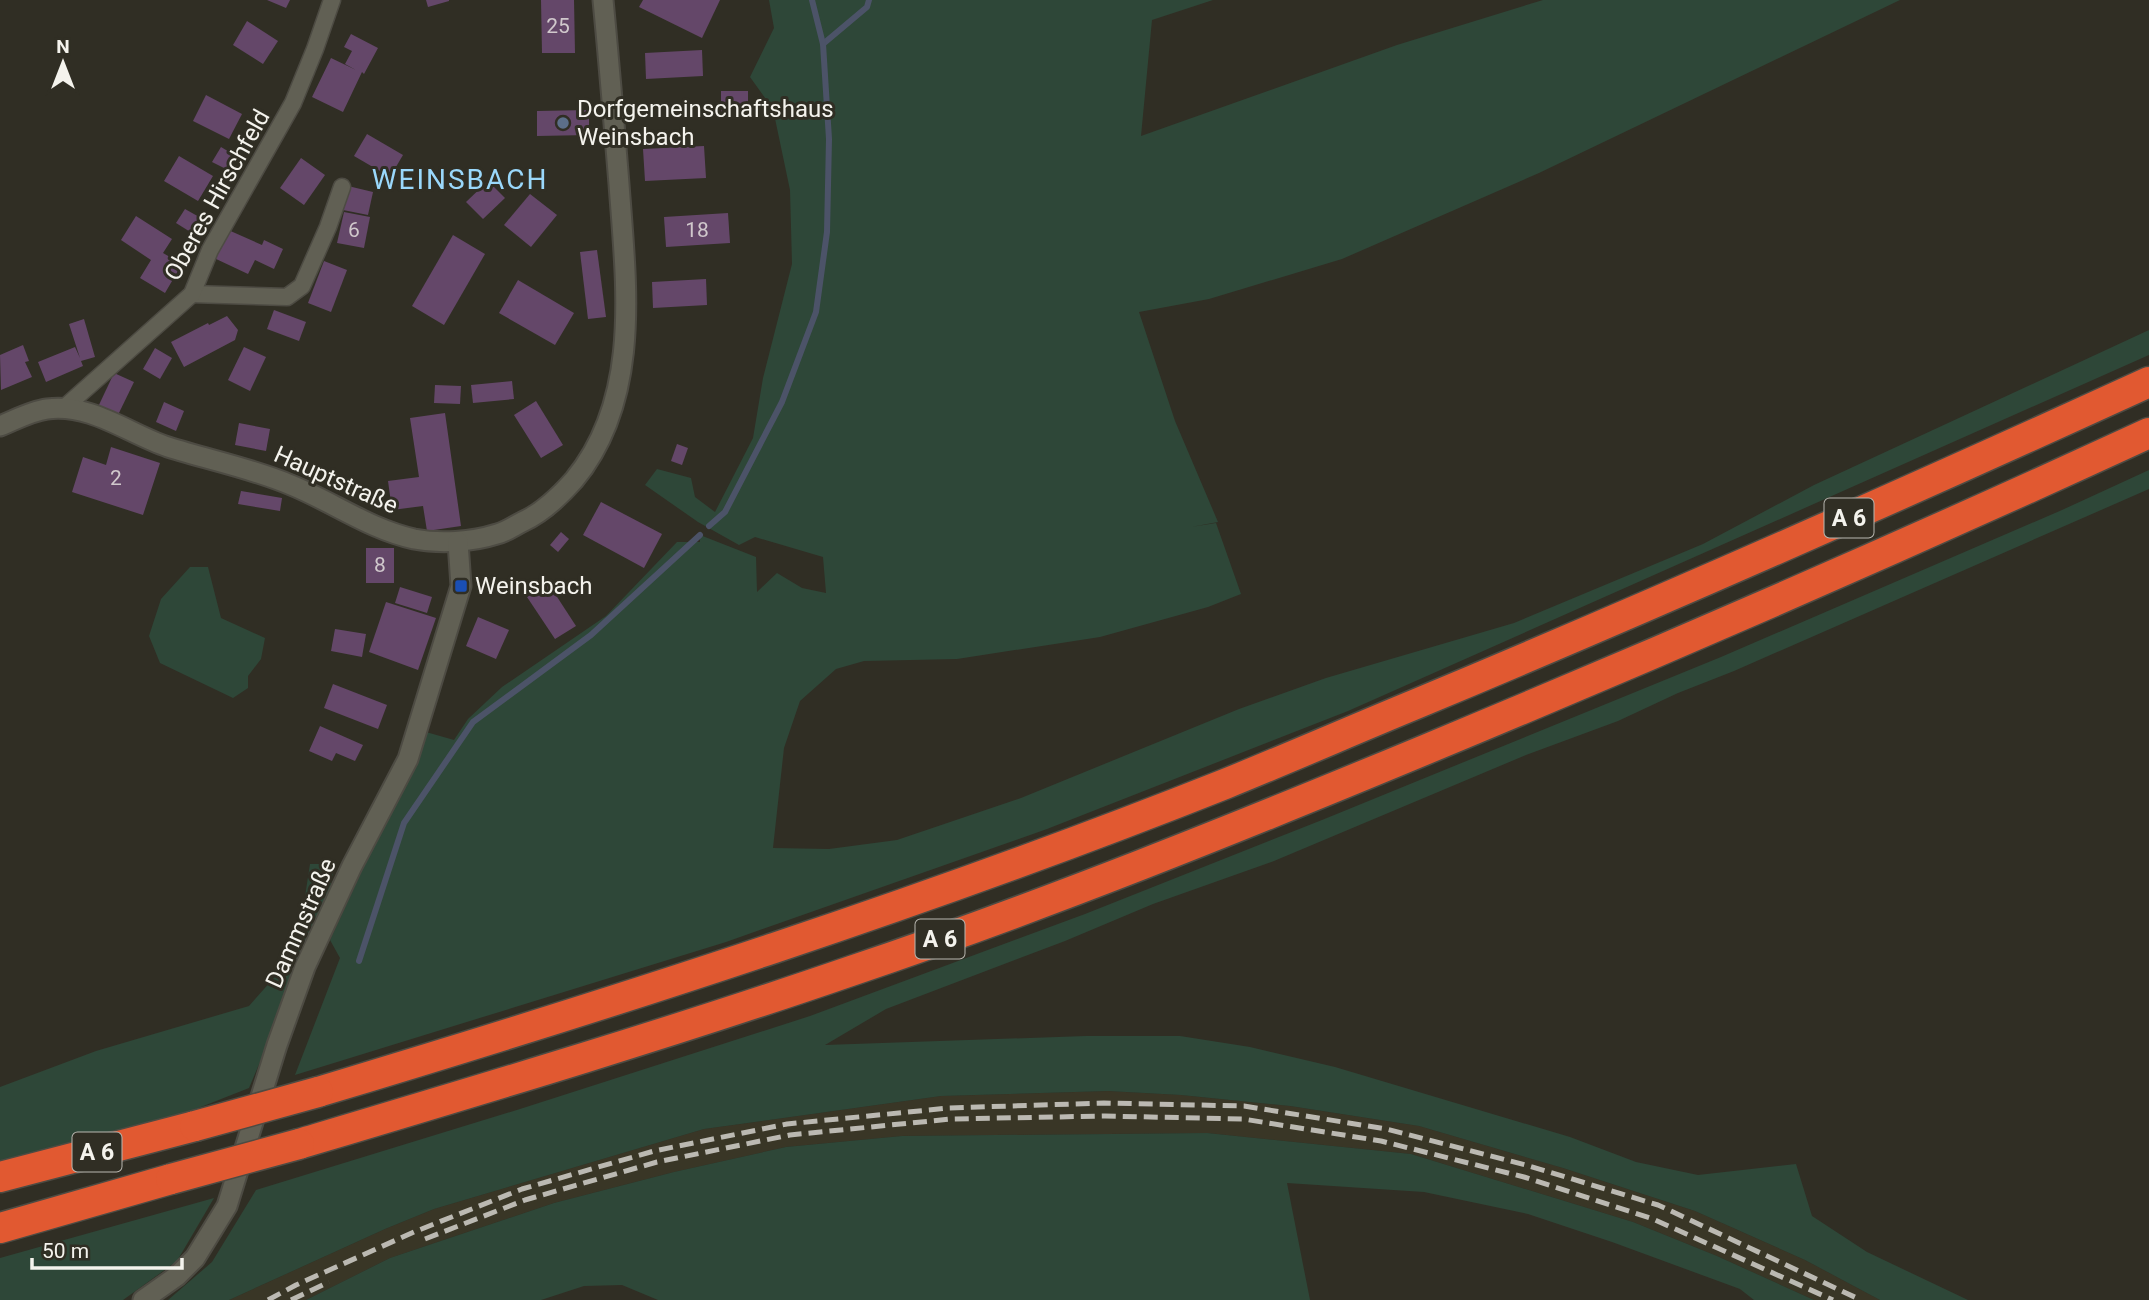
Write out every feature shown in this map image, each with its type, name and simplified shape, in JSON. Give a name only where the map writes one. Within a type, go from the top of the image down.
[{"type":"highway","name":"A 6","points":[[0,1177],[318,1092],[569,1015],[835,928],[1030,858],[1225,783],[1572,639],[1912,491],[2149,383]]},
{"type":"highway","name":"A 6","points":[[0,1228],[299,1144],[669,1031],[853,971],[1240,827],[1567,691],[1932,532],[2149,433]]},
{"type":"street","name":"Oberes Hirschfeld","points":[[64,408],[192,294],[210,250],[293,103],[332,0]]},
{"type":"street","name":"Hauptstraße","points":[[0,426],[45,409],[64,408],[91,413],[146,440],[247,468],[294,486],[369,525],[415,539],[458,541],[498,534],[531,519],[560,496],[583,469],[603,436],[616,397],[625,333],[626,281],[603,0]]},
{"type":"street","points":[[192,294],[287,297],[302,286],[342,187]]},
{"type":"street","name":"Dammstraße","points":[[142,1300],[177,1276],[195,1258],[227,1206],[277,1045],[305,967],[352,866],[408,759],[461,586],[458,541]]},
{"type":"shaded area","points":[[1108,1091],[1290,1106],[1419,1126],[1563,1168],[1695,1211],[1805,1260],[1880,1300],[1814,1300],[1633,1222],[1411,1154],[1207,1133],[902,1136],[786,1147],[554,1203],[390,1258],[306,1300],[229,1300],[434,1209],[704,1129],[941,1096]]},
{"type":"green space","points":[[769,0],[1213,0],[1152,20],[1141,136],[1397,45],[1543,0],[1900,0],[1539,173],[1342,259],[1209,299],[1139,312],[1175,421],[1218,522],[1191,527],[1216,523],[1241,594],[1208,607],[1100,637],[957,659],[864,661],[836,669],[800,701],[784,748],[773,848],[829,849],[897,840],[1021,798],[1239,709],[1326,678],[1514,623],[1703,544],[1814,485],[2149,330],[2149,355],[1348,711],[1047,829],[726,942],[295,1075],[340,958],[330,940],[426,732],[454,740],[468,719],[502,687],[606,616],[677,542],[700,542],[700,535],[756,557],[757,592],[777,573],[802,588],[826,593],[823,557],[755,537],[739,545],[698,522],[645,485],[657,469],[691,478],[695,497],[715,512],[753,438],[763,378],[792,264],[790,190],[773,109],[750,77],[774,28]]},
{"type":"green space","points":[[2149,470],[2149,489],[1734,671],[1274,861],[1153,904],[1065,941],[886,1009],[825,1045],[1086,1036],[1180,1036],[1250,1047],[1335,1067],[1570,1137],[1636,1162],[1698,1175],[1796,1164],[1812,1216],[1867,1252],[1968,1300],[1880,1300],[1805,1260],[1695,1211],[1563,1168],[1419,1126],[1290,1106],[1108,1091],[941,1096],[704,1129],[434,1209],[229,1300],[168,1300],[212,1262],[256,1190],[810,1016],[1085,914],[1721,657]]},
{"type":"green space","points":[[190,567],[208,567],[221,618],[265,638],[261,659],[248,676],[248,688],[233,698],[160,663],[149,636],[161,599]]},
{"type":"green space","points":[[310,864],[335,864],[330,888],[249,1088],[173,1118],[0,1162],[0,1087],[96,1051],[249,1006],[280,971],[302,916]]},
{"type":"green space","points":[[1207,1133],[1411,1154],[1633,1222],[1814,1300],[1754,1300],[1740,1289],[1528,1214],[1424,1192],[1287,1183],[1310,1300],[658,1300],[622,1285],[584,1286],[541,1300],[306,1300],[390,1258],[554,1203],[786,1147],[902,1136]]},
{"type":"green space","points":[[214,1198],[177,1261],[123,1300],[0,1300],[0,1258]]},
{"type":"building","points":[[267,0],[290,0],[286,8]]},
{"type":"building","points":[[426,0],[449,0],[449,1],[428,7]]},
{"type":"building","points":[[541,0],[574,0],[575,53],[542,53]]},
{"type":"building","points":[[643,0],[720,0],[702,38],[639,7]]},
{"type":"building","points":[[247,21],[278,41],[263,64],[233,45]]},
{"type":"building","points":[[351,34],[378,48],[364,74],[362,72],[343,112],[312,97],[331,58],[356,70],[345,64],[352,51],[344,47]]},
{"type":"building","points":[[702,50],[703,76],[646,79],[645,53]]},
{"type":"building","points":[[721,91],[748,91],[748,115],[721,115]]},
{"type":"building","points":[[206,95],[242,114],[229,139],[193,121]]},
{"type":"building","name":"Dorfgemeinschaftshaus Weinsbach","points":[[589,110],[589,135],[537,136],[537,111]]},
{"type":"building","points":[[367,134],[403,155],[390,177],[354,156]]},
{"type":"building","points":[[704,146],[706,178],[645,181],[643,149]]},
{"type":"building","points":[[221,147],[236,156],[228,170],[212,162]]},
{"type":"building","points":[[179,156],[213,176],[198,201],[164,181]]},
{"type":"building","points":[[301,158],[325,175],[304,205],[280,188]]},
{"type":"building","points":[[488,181],[505,198],[483,219],[466,202]]},
{"type":"building","points":[[348,186],[373,192],[368,215],[343,210]]},
{"type":"building","points":[[530,194],[557,215],[531,247],[504,225]]},
{"type":"building","points":[[185,209],[201,218],[192,233],[176,223]]},
{"type":"building","points":[[344,212],[370,217],[364,248],[337,243]]},
{"type":"building","points":[[728,213],[730,243],[666,247],[664,217]]},
{"type":"building","points":[[136,216],[172,239],[163,253],[182,264],[165,293],[140,278],[151,260],[121,240]]},
{"type":"building","points":[[226,229],[262,245],[264,240],[283,249],[274,269],[255,260],[248,274],[214,258]]},
{"type":"building","points":[[453,235],[485,254],[444,325],[412,306]]},
{"type":"building","points":[[597,250],[606,317],[588,319],[580,252]]},
{"type":"building","points":[[324,261],[347,270],[331,312],[308,303]]},
{"type":"building","points":[[706,279],[707,305],[653,308],[652,282]]},
{"type":"building","points":[[518,280],[574,313],[555,345],[499,313]]},
{"type":"building","points":[[274,310],[306,322],[299,341],[267,329]]},
{"type":"building","points":[[227,316],[238,330],[235,340],[184,367],[171,342]]},
{"type":"building","points":[[84,319],[95,357],[81,361],[83,366],[46,382],[38,362],[75,347],[80,358],[69,324]]},
{"type":"building","points":[[23,345],[29,361],[25,362],[32,377],[1,390],[0,355]]},
{"type":"building","points":[[244,347],[266,357],[250,391],[228,380]]},
{"type":"building","points":[[155,348],[172,358],[160,379],[143,369]]},
{"type":"building","points":[[114,373],[134,382],[117,417],[98,407]]},
{"type":"building","points":[[512,381],[514,399],[473,403],[471,385]]},
{"type":"building","points":[[435,385],[461,386],[460,404],[434,403]]},
{"type":"building","points":[[536,401],[563,445],[541,458],[514,415]]},
{"type":"building","points":[[164,402],[184,411],[176,431],[156,422]]},
{"type":"building","points":[[445,413],[461,526],[427,531],[423,506],[392,510],[388,481],[419,477],[410,418]]},
{"type":"building","points":[[239,423],[270,429],[266,451],[235,445]]},
{"type":"building","points":[[677,444],[688,448],[682,465],[671,461]]},
{"type":"building","points":[[111,447],[160,463],[143,515],[72,492],[83,457],[106,465]]},
{"type":"building","points":[[241,491],[282,498],[280,511],[238,504]]},
{"type":"building","points":[[601,502],[662,534],[644,568],[583,535]]},
{"type":"building","points":[[561,532],[569,539],[558,552],[550,545]]},
{"type":"building","points":[[366,548],[394,548],[394,583],[366,583]]},
{"type":"building","points":[[548,583],[576,626],[555,639],[527,597]]},
{"type":"building","points":[[400,587],[432,597],[427,613],[395,603]]},
{"type":"building","points":[[386,602],[436,618],[418,670],[369,652]]},
{"type":"building","points":[[478,617],[509,630],[496,659],[466,646]]},
{"type":"building","points":[[335,629],[366,634],[362,657],[331,651]]},
{"type":"building","points":[[333,684],[387,705],[378,729],[324,708]]},
{"type":"building","points":[[320,726],[363,745],[355,761],[336,753],[332,761],[309,751]]},
{"type":"waterway","name":"Weinsbach","points":[[709,526],[725,512],[782,402],[816,312],[827,232],[829,139],[823,44],[812,0]]},
{"type":"waterway","points":[[823,44],[867,7],[869,0]]},
{"type":"waterway","name":"Weinsbach","points":[[359,961],[404,823],[473,722],[591,635],[700,535]]},
{"type":"railway","points":[[268,1300],[414,1232],[522,1189],[654,1151],[787,1124],[949,1108],[1104,1103],[1244,1106],[1386,1129],[1526,1165],[1658,1205],[1861,1300]]},
{"type":"railway","points":[[425,1239],[525,1200],[657,1162],[790,1135],[951,1119],[1105,1116],[1243,1119],[1381,1141],[1524,1177],[1653,1219],[1833,1300]]},
{"type":"railway","points":[[291,1300],[329,1282]]},
{"type":"place","name":"Dorfgemeinschaftshaus Weinsbach","points":[[563,123]]},
{"type":"place","name":"Weinsbach","points":[[461,586]]},
{"type":"district","name":"WEINSBACH","points":[[460,179]]}]
